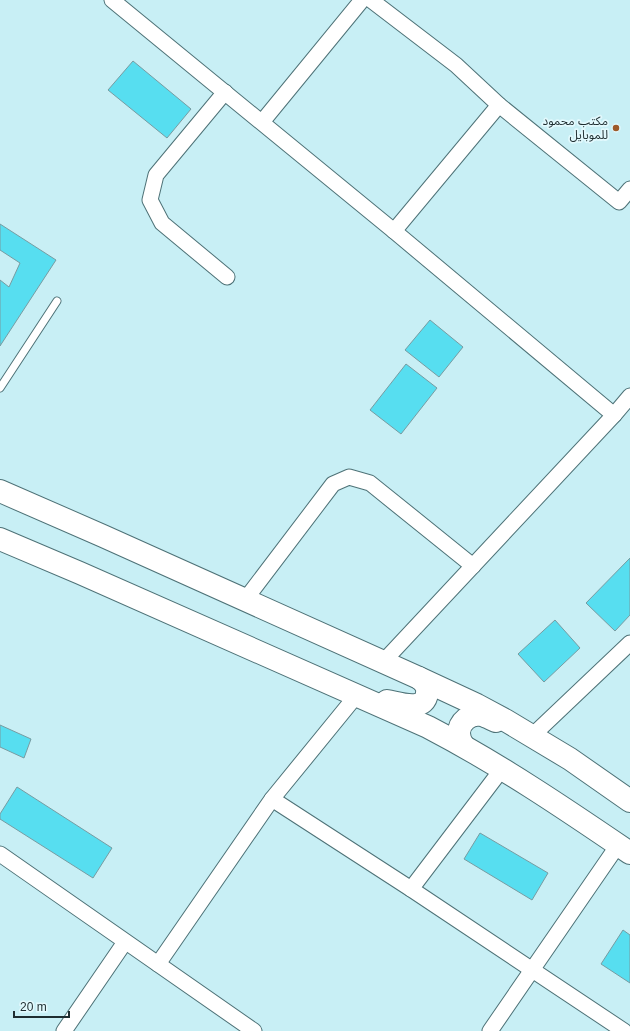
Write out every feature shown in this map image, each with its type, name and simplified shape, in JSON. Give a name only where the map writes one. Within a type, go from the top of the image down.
[{"type":"highway","points":[[0,491],[81,526],[477,705],[570,759],[630,801]]},
{"type":"highway","points":[[0,539],[74,570],[463,745],[542,793],[624,849]]},
{"type":"highway","points":[[356,696],[409,705],[419,704],[426,696],[427,691],[426,686],[419,678]]},
{"type":"highway","points":[[463,745],[459,733],[460,727],[463,721],[475,715],[481,715],[532,736]]},
{"type":"street","points":[[112,0],[394,231],[614,415]]},
{"type":"street","points":[[262,122],[362,0]]},
{"type":"street","points":[[371,0],[456,64],[499,104],[625,207],[630,190]]},
{"type":"street","points":[[225,92],[156,175],[150,200],[162,224],[227,277]]},
{"type":"street","points":[[394,231],[499,104]]},
{"type":"street","points":[[383,662],[614,415],[630,396]]},
{"type":"street","points":[[245,600],[333,484],[349,477],[370,483],[473,566]]},
{"type":"street","points":[[532,736],[630,643]]},
{"type":"street","points":[[158,964],[272,799],[356,696]]},
{"type":"street","points":[[411,889],[502,769]]},
{"type":"street","points":[[272,799],[411,889],[624,1031]]},
{"type":"street","points":[[490,1031],[532,970],[624,849]]},
{"type":"street","points":[[0,854],[254,1031]]},
{"type":"street","points":[[64,1031],[125,942]]},
{"type":"lane","points":[[0,388],[57,301]]},
{"type":"building","points":[[133,61],[191,109],[167,138],[108,90]]},
{"type":"building","points":[[0,224],[56,260],[0,346],[0,280],[9,287],[20,263],[0,250]]},
{"type":"building","points":[[430,320],[463,347],[439,377],[405,350]]},
{"type":"building","points":[[406,364],[437,388],[401,434],[370,410]]},
{"type":"building","points":[[630,558],[630,615],[615,631],[586,603]]},
{"type":"building","points":[[555,620],[580,648],[544,682],[518,654]]},
{"type":"building","points":[[0,725],[31,739],[24,758],[0,747]]},
{"type":"building","points":[[17,787],[112,848],[93,878],[0,819],[0,814]]},
{"type":"building","points":[[480,833],[548,873],[532,900],[464,859]]},
{"type":"building","points":[[623,930],[630,935],[630,983],[601,964]]},
{"type":"place","name":"مكتب محمود للموبايل","points":[[616,128]]}]
